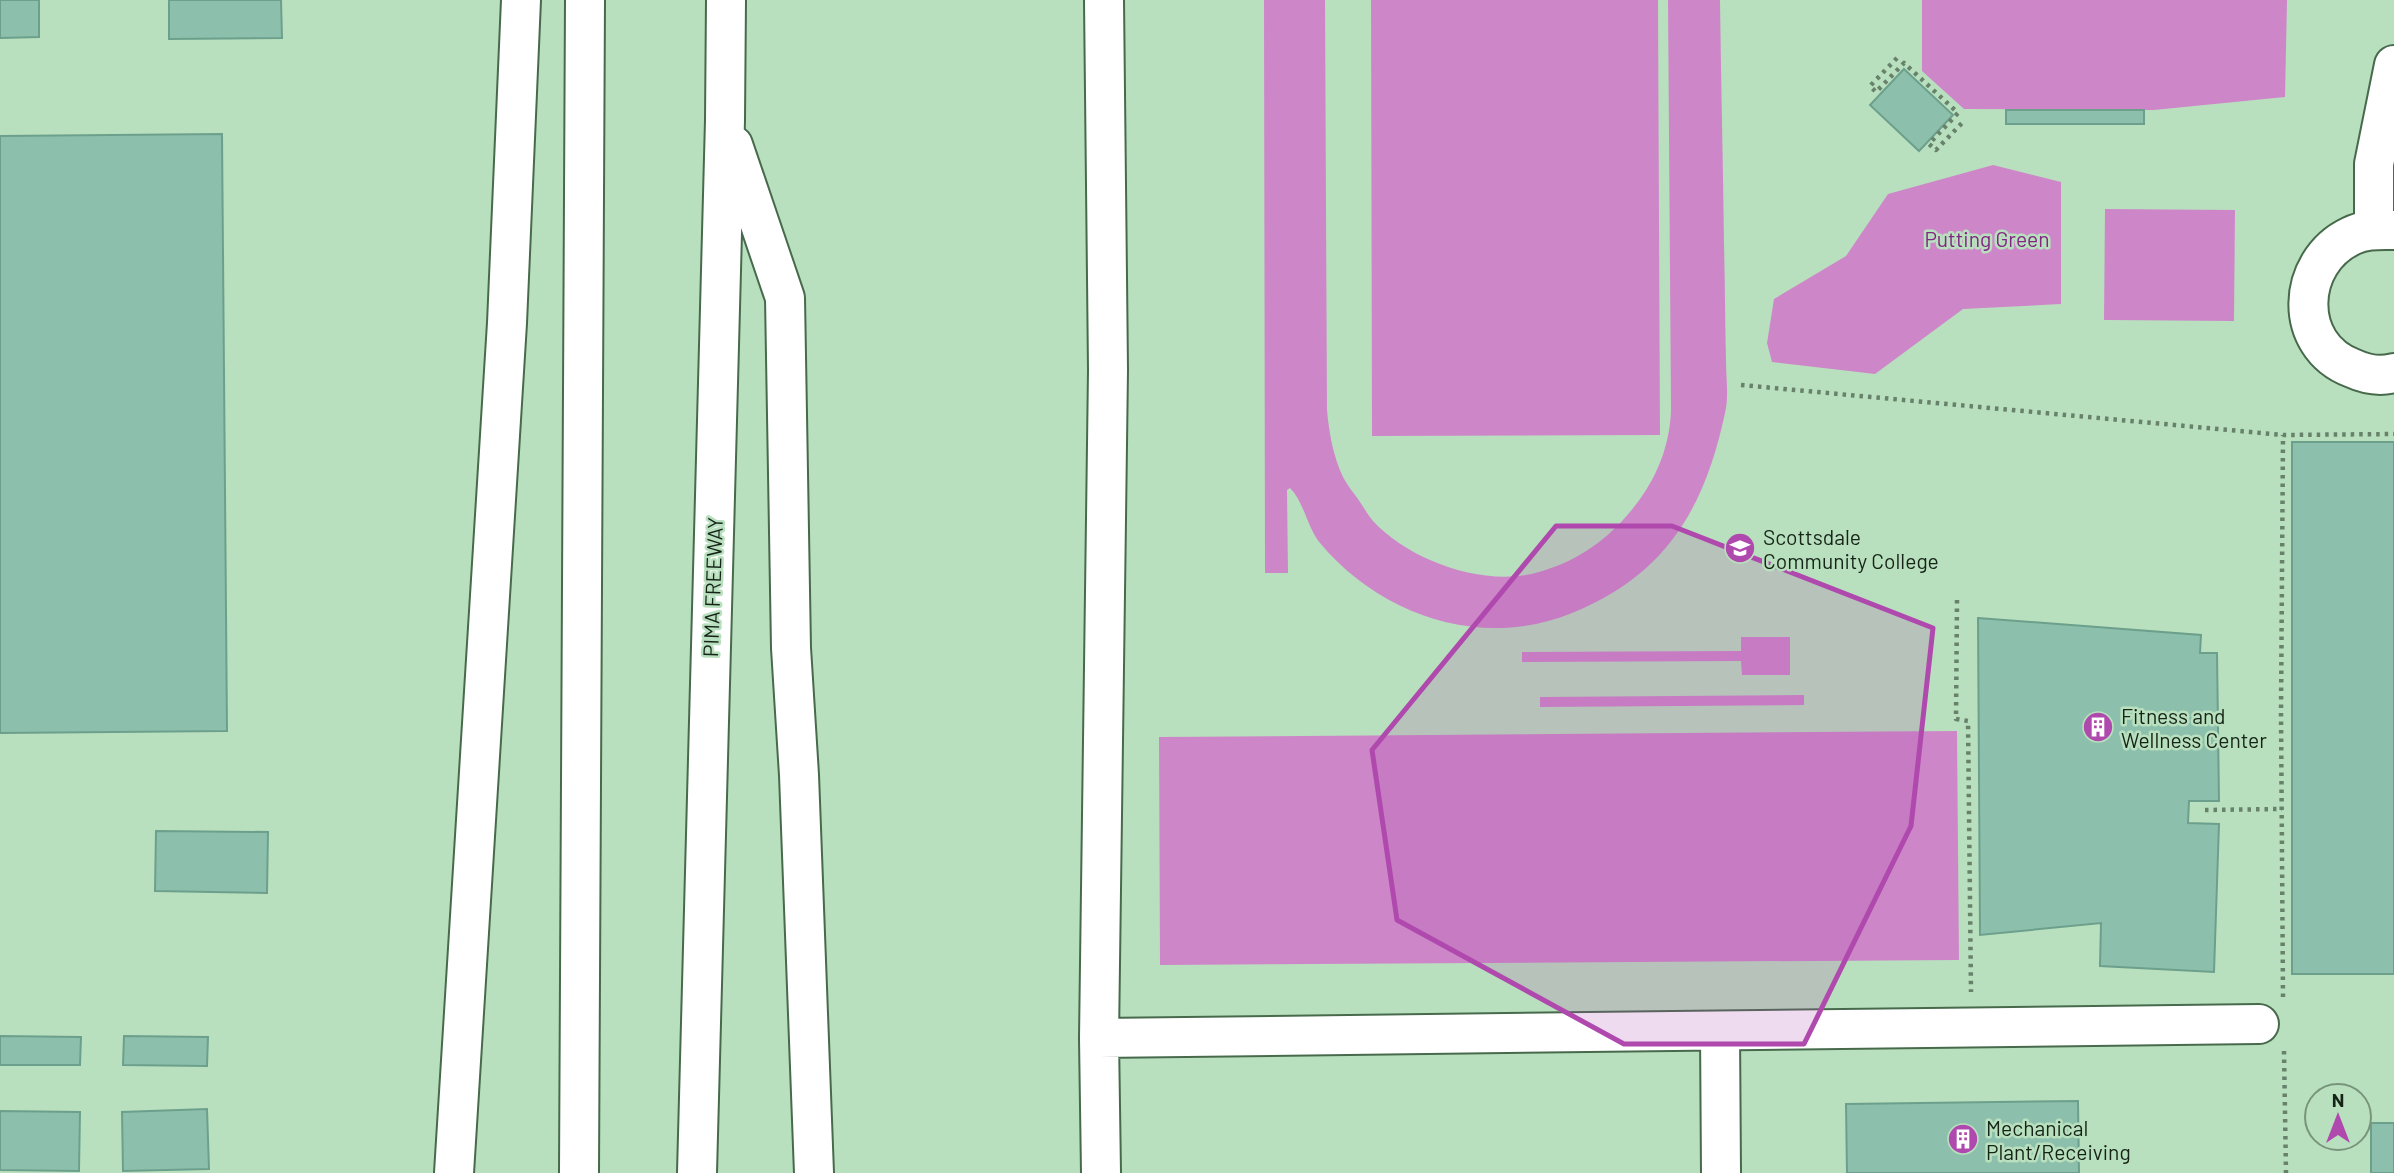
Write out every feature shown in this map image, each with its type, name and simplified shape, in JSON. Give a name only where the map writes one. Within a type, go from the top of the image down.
[{"type":"main road","points":[[454,1173],[507,323],[521,0]]},
{"type":"main road","points":[[579,1173],[585,0]]},
{"type":"main road","name":"PIMA FREEWAY","points":[[697,1173],[726,0]]},
{"type":"main road","points":[[1101,1173],[1100,1038],[1108,370],[1104,0]]},
{"type":"main road","points":[[2394,65],[2374,164],[2384,230],[2353,235],[2334,246],[2319,263],[2311,281],[2308,301],[2309,320],[2317,339],[2329,354],[2343,365],[2364,373],[2394,373]]},
{"type":"main road","points":[[725,120],[785,298],[791,648],[799,775],[814,1173]]},
{"type":"main road","points":[[1100,1038],[2275,1024]]},
{"type":"main road","points":[[1720,1031],[1721,1173]]},
{"type":"path","points":[[1897,58],[1870,86],[1876,92],[1904,63],[1958,114],[1929,144],[1936,150],[1962,122]]},
{"type":"path","points":[[1741,385],[2283,435],[2394,434]]},
{"type":"path","points":[[2283,435],[2282,809],[2275,1024],[2286,1173]]},
{"type":"path","points":[[1957,600],[1956,719],[1968,720],[1971,989],[1969,1028]]},
{"type":"path","points":[[2205,810],[2282,809]]},
{"type":"highlighted area","points":[[1556,526],[1672,526],[1933,628],[1911,826],[1804,1044],[1624,1044],[1397,920],[1372,750]]},
{"type":"green space","points":[[1264,0],[1325,0],[1327,410],[1332,444],[1346,483],[1373,521],[1407,548],[1450,568],[1495,576],[1518,576],[1555,567],[1596,544],[1620,523],[1640,499],[1653,479],[1662,457],[1671,410],[1668,0],[1720,0],[1726,407],[1717,447],[1693,508],[1656,558],[1633,579],[1605,597],[1572,613],[1538,624],[1503,628],[1469,626],[1435,619],[1403,607],[1372,590],[1345,568],[1320,543],[1299,500],[1290,488],[1287,490],[1288,573],[1265,573]]},
{"type":"green space","points":[[1371,0],[1658,0],[1660,435],[1372,436]]},
{"type":"green space","points":[[1922,0],[2287,0],[2285,97],[2154,110],[1964,109],[1922,71]]},
{"type":"green space","name":"Putting Green","points":[[1993,165],[2061,182],[2061,304],[1963,309],[1875,374],[1772,362],[1767,343],[1774,299],[1846,256],[1888,194]]},
{"type":"green space","points":[[2105,209],[2235,210],[2234,321],[2104,320]]},
{"type":"green space","points":[[1741,637],[1790,637],[1790,675],[1742,675],[1741,661],[1522,662],[1522,652],[1741,651]]},
{"type":"green space","points":[[1804,695],[1804,705],[1540,707],[1540,697]]},
{"type":"green space","points":[[1957,731],[1959,960],[1160,965],[1159,737]]},
{"type":"building","points":[[0,0],[39,0],[39,37],[0,38]]},
{"type":"building","points":[[169,0],[281,0],[282,38],[169,39]]},
{"type":"building","points":[[1904,69],[1953,115],[1919,151],[1870,105]]},
{"type":"building","points":[[2006,110],[2144,110],[2144,124],[2006,124]]},
{"type":"building","points":[[222,134],[227,731],[0,733],[0,136]]},
{"type":"building","points":[[2292,442],[2394,442],[2394,974],[2292,974]]},
{"type":"building","name":"Fitness and Wellness Center","points":[[1978,618],[2201,635],[2200,653],[2217,653],[2219,801],[2189,801],[2188,823],[2219,824],[2214,972],[2100,966],[2101,923],[1980,935]]},
{"type":"building","points":[[156,831],[268,832],[267,893],[155,891]]},
{"type":"building","points":[[0,1036],[81,1037],[80,1065],[0,1065]]},
{"type":"building","points":[[124,1036],[208,1037],[207,1066],[123,1065]]},
{"type":"building","name":"Mechanical Plant/Receiving","points":[[2078,1101],[2079,1173],[1847,1173],[1846,1104]]},
{"type":"building","points":[[207,1109],[209,1169],[123,1171],[122,1112]]},
{"type":"building","points":[[0,1111],[80,1112],[79,1171],[0,1170]]},
{"type":"building","points":[[2373,1123],[2394,1123],[2394,1173],[2371,1173]]},
{"type":"place","name":"Scottsdale Community College","points":[[1740,548]]},
{"type":"place","name":"Fitness and Wellness Center","points":[[2098,727]]},
{"type":"place","name":"Mechanical Plant/Receiving","points":[[1963,1139]]}]
